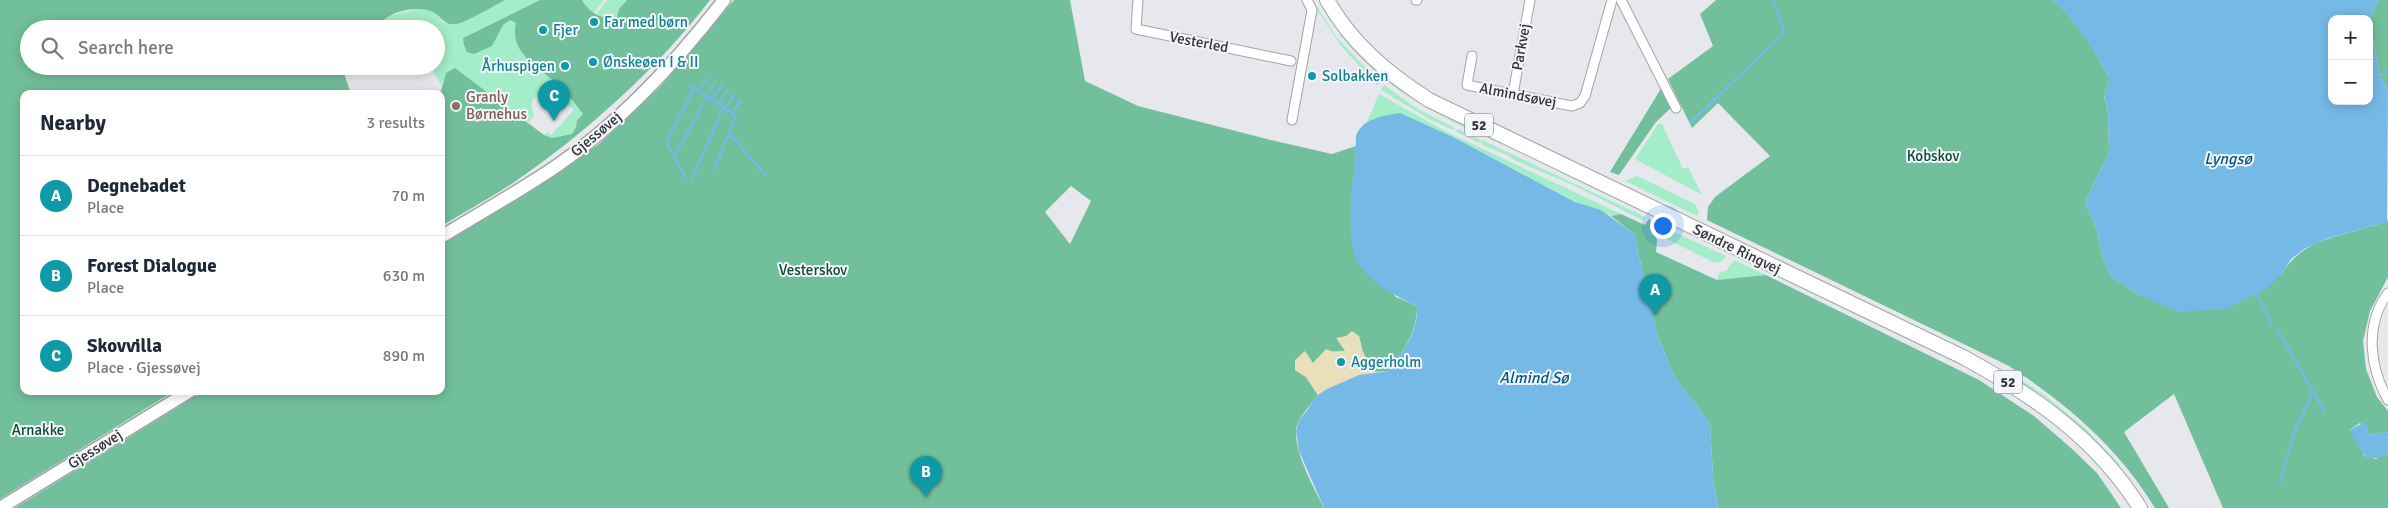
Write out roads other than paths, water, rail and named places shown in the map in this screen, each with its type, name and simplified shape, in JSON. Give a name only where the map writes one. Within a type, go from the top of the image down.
[{"type":"main road","name":"Søndre Ringvej","points":[[1327,0],[1344,26],[1370,57],[1396,79],[1429,100],[2006,380],[2041,403],[2085,439],[2111,468],[2140,508]]},
{"type":"street","name":"Gjessøvej","points":[[445,235],[558,165],[597,135],[672,63],[724,0]]},
{"type":"street","name":"Vesterled","points":[[1138,0],[1136,29],[1291,61]]},
{"type":"street","points":[[1292,120],[1312,10],[1307,0]]},
{"type":"street","name":"Parkvej","points":[[1513,94],[1530,0]]},
{"type":"street","name":"Almindsøvej","points":[[1472,56],[1467,85],[1572,106],[1580,103],[1585,96],[1612,0]]},
{"type":"street","points":[[1622,0],[1676,108]]},
{"type":"street","points":[[2388,293],[2375,319],[2372,351],[2376,376],[2388,400]]},
{"type":"street","name":"Gjessøvej","points":[[0,508],[184,395]]},
{"type":"water","name":"Lyngsø","points":[[2053,0],[2378,0],[2372,15],[2328,15],[2328,105],[2373,105],[2373,37],[2380,78],[2388,87],[2387,222],[2328,238],[2304,249],[2291,259],[2282,274],[2266,289],[2226,309],[2179,312],[2141,296],[2111,277],[2104,262],[2095,225],[2085,203],[2109,152],[2108,112],[2104,95],[2110,79],[2070,18]]},
{"type":"water","name":"Almind Sø","points":[[1400,113],[1453,137],[1575,202],[1601,210],[1634,234],[1657,334],[1674,376],[1710,423],[1713,476],[1718,508],[1324,508],[1299,451],[1296,431],[1299,421],[1318,395],[1327,389],[1359,375],[1388,371],[1409,341],[1417,315],[1417,306],[1385,289],[1364,272],[1354,254],[1351,239],[1351,202],[1356,136],[1363,125],[1368,122]]},
{"type":"water","points":[[2363,423],[2366,424],[2371,435],[2388,432],[2388,452],[2379,458],[2368,458],[2365,456],[2349,430]]},
{"type":"waterway","points":[[1691,122],[1783,34],[1783,27],[1773,0]]},
{"type":"waterway","points":[[2380,77],[2388,70]]},
{"type":"waterway","points":[[698,91],[708,78]]},
{"type":"waterway","points":[[675,156],[715,82]]},
{"type":"waterway","points":[[689,85],[736,116],[714,170]]},
{"type":"waterway","points":[[711,100],[722,85]]},
{"type":"waterway","points":[[686,178],[666,142],[694,88]]},
{"type":"waterway","points":[[718,105],[727,90]]},
{"type":"waterway","points":[[725,109],[734,95]]},
{"type":"waterway","points":[[732,114],[740,101]]},
{"type":"waterway","points":[[692,179],[723,108]]},
{"type":"waterway","points":[[729,133],[766,176]]},
{"type":"waterway","points":[[2256,294],[2272,324]]},
{"type":"waterway","points":[[2278,331],[2324,410]]},
{"type":"waterway","points":[[2280,482],[2294,433],[2313,392]]},
{"type":"place","name":"Far med børn","points":[[594,22]]},
{"type":"place","name":"Fjer","points":[[543,30]]},
{"type":"place","name":"Ønskeøen I & II","points":[[593,62]]},
{"type":"place","name":"Århuspigen","points":[[565,66]]},
{"type":"place","name":"Solbakken","points":[[1312,76]]},
{"type":"place","name":"Granly Børnehus","points":[[456,106]]},
{"type":"place","name":"Skovvilla","points":[[554,121]]},
{"type":"place","name":"Degnebadet","points":[[1655,315]]},
{"type":"place","name":"Aggerholm","points":[[1341,362]]},
{"type":"place","name":"Forest Dialogue","points":[[926,497]]},
{"type":"park label","name":"Kobskov","points":[[1933,156]]},
{"type":"park label","name":"Vesterskov","points":[[813,270]]},
{"type":"park label","name":"Arnakke","points":[[38,430]]}]
